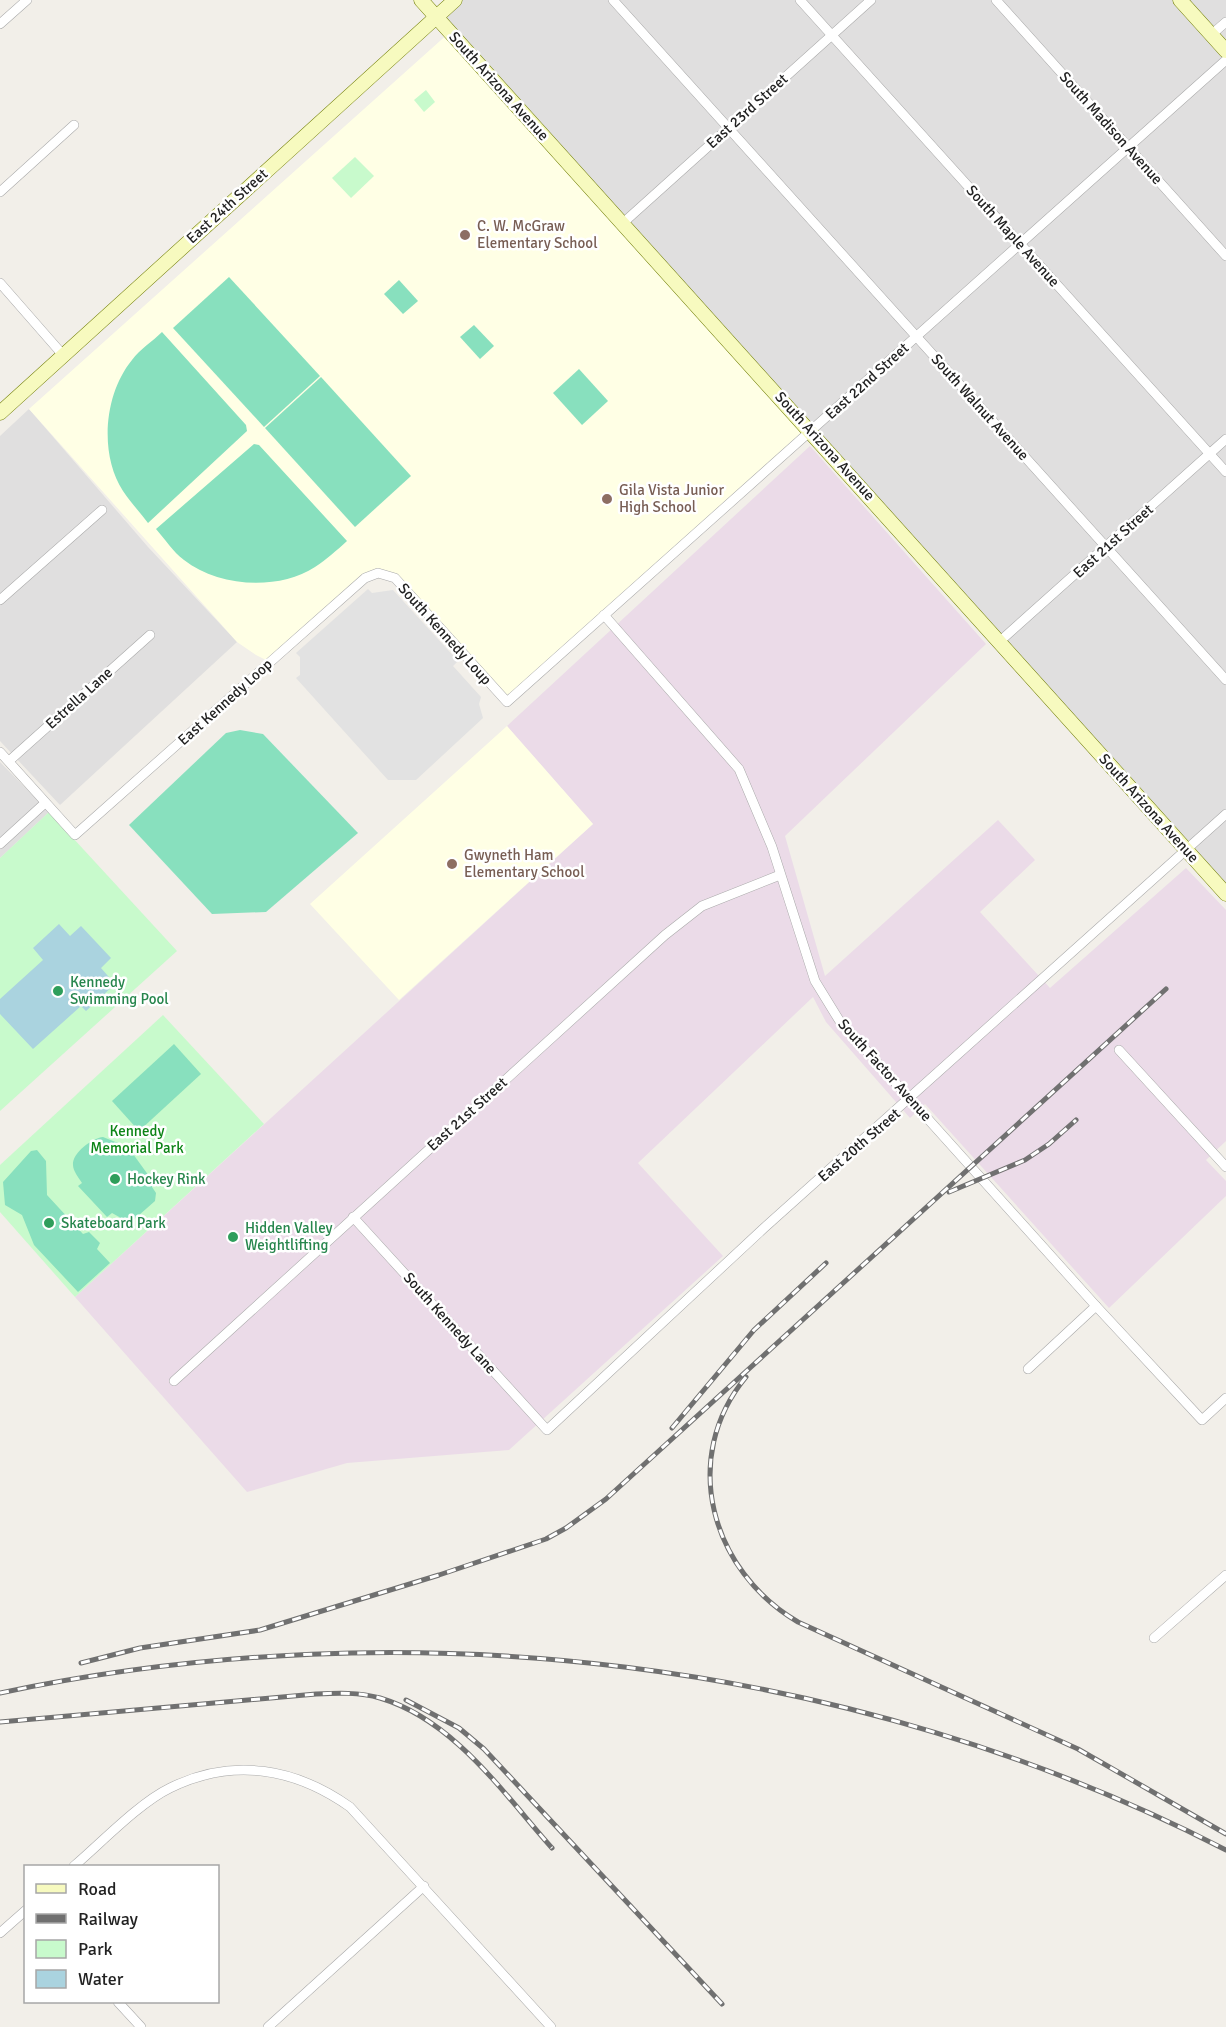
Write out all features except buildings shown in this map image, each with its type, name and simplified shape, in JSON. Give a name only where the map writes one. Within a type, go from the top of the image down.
[{"type":"street","points":[[0,24],[27,0]]},
{"type":"street","name":"South Arizona Avenue","points":[[421,0],[1226,894]]},
{"type":"street","name":"East 24th Street","points":[[0,413],[455,0]]},
{"type":"street","name":"South Walnut Avenue","points":[[614,0],[1226,680]]},
{"type":"street","name":"South Maple Avenue","points":[[800,0],[1226,472]]},
{"type":"street","name":"East 23rd Street","points":[[623,223],[871,0]]},
{"type":"street","name":"South Madison Avenue","points":[[996,0],[1226,256]]},
{"type":"street","points":[[1180,0],[1226,51]]},
{"type":"street","points":[[1211,35],[1226,22]]},
{"type":"street","name":"East 22nd Street","points":[[507,702],[1226,60]]},
{"type":"street","points":[[0,192],[74,125]]},
{"type":"street","points":[[0,284],[63,355]]},
{"type":"street","name":"East 21st Street","points":[[999,642],[1226,440]]},
{"type":"street","points":[[0,600],[102,510]]},
{"type":"street","name":"South Kennedy Loup","points":[[378,573],[395,578],[507,702]]},
{"type":"street","name":"East Kennedy Loop","points":[[45,802],[75,835],[365,578],[378,573]]},
{"type":"street","name":"South Factor Avenue","points":[[604,615],[738,769],[772,847],[815,981],[839,1020],[1096,1306],[1203,1420],[1226,1398]]},
{"type":"street","name":"Estrella Lane","points":[[9,761],[150,635]]},
{"type":"street","points":[[0,752],[45,802],[0,844]]},
{"type":"street","name":"East 20th Street","points":[[547,1430],[764,1228],[1226,814]]},
{"type":"street","name":"East 21st Street","points":[[174,1381],[684,920],[702,906],[780,876]]},
{"type":"street","points":[[1119,1050],[1226,1167]]},
{"type":"street","name":"South Kennedy Lane","points":[[354,1217],[547,1430]]},
{"type":"street","points":[[1028,1369],[1096,1306]]},
{"type":"street","points":[[1154,1638],[1226,1575]]},
{"type":"street","points":[[75,1865],[169,1789],[210,1774],[270,1770],[300,1779],[328,1791],[350,1807],[551,2027]]},
{"type":"street","points":[[268,2027],[424,1886]]},
{"type":"street","points":[[0,1933],[24,1912]]},
{"type":"street","points":[[120,2003],[141,2027]]},
{"type":"shaded area","points":[[455,0],[1226,0],[1226,895],[437,17]]},
{"type":"shaded area","points":[[450,32],[811,431],[507,702],[396,578],[378,573],[270,662],[256,655],[237,642],[29,409]]},
{"type":"shaded area","points":[[29,409],[148,547],[237,642],[60,805],[0,741],[0,436]]},
{"type":"shaded area","points":[[810,446],[986,644],[785,836],[825,976],[998,820],[1035,860],[980,912],[1050,988],[1186,868],[1226,910],[1226,1141],[1206,1160],[1226,1181],[1226,1196],[1109,1308],[925,1104],[910,1118],[826,1022],[813,997],[638,1163],[723,1256],[509,1450],[347,1463],[247,1492],[75,1297],[593,824],[507,726]]},
{"type":"shaded area","points":[[368,589],[372,593],[393,590],[458,661],[453,666],[481,697],[479,704],[483,718],[416,780],[388,780],[296,678],[300,675],[300,657],[296,653]]},
{"type":"shaded area","name":"Gwyneth Ham Elementary School","points":[[507,726],[593,824],[399,1000],[310,904]]},
{"type":"shaded area","points":[[0,762],[49,812],[0,858]]},
{"type":"green space","points":[[426,90],[435,102],[424,112],[414,100]]},
{"type":"green space","points":[[355,157],[374,176],[351,198],[332,178]]},
{"type":"green space","points":[[229,277],[320,376],[264,427],[173,328]]},
{"type":"green space","points":[[399,280],[418,301],[403,314],[384,294]]},
{"type":"green space","points":[[474,325],[494,346],[480,359],[460,337]]},
{"type":"green space","points":[[162,332],[246,425],[247,431],[148,523],[126,495],[115,476],[110,460],[108,424],[115,390],[123,374],[135,356]]},
{"type":"green space","points":[[579,369],[608,401],[582,425],[553,393]]},
{"type":"green space","points":[[321,377],[411,476],[355,527],[265,428]]},
{"type":"green space","points":[[254,444],[259,445],[347,541],[315,567],[284,580],[248,583],[214,576],[180,557],[156,529]]},
{"type":"green space","points":[[240,730],[263,734],[358,833],[266,912],[212,914],[129,825],[226,733]]},
{"type":"green space","points":[[49,812],[177,951],[0,1111],[0,858]]},
{"type":"green space","name":"Kennedy Memorial Park","points":[[163,1015],[264,1124],[75,1297],[0,1212],[0,1165]]},
{"type":"green space","points":[[174,1044],[201,1074],[139,1131],[112,1101]]},
{"type":"green space","name":"Hockey Rink","points":[[103,1137],[128,1147],[154,1183],[152,1187],[156,1193],[155,1201],[130,1223],[112,1213],[107,1217],[78,1186],[82,1183],[73,1167],[76,1156],[88,1143]]},
{"type":"green space","name":"Skateboard Park","points":[[37,1150],[46,1161],[47,1195],[83,1234],[89,1232],[100,1243],[97,1249],[110,1263],[78,1292],[34,1245],[22,1215],[5,1205],[3,1182],[31,1151]]},
{"type":"water","name":"Kennedy Swimming Pool","points":[[59,924],[70,936],[81,926],[111,958],[101,968],[115,984],[86,1011],[81,1006],[33,1049],[0,1014],[0,999],[43,960],[33,948]]},
{"type":"railway","points":[[81,1663],[140,1648],[260,1630],[439,1575],[546,1539],[566,1528],[606,1499],[1166,989]]},
{"type":"railway","points":[[949,1192],[1025,1160],[1049,1144],[1076,1120]]},
{"type":"railway","points":[[672,1428],[754,1330],[826,1263]]},
{"type":"railway","points":[[746,1377],[725,1409],[714,1442],[710,1477],[714,1511],[726,1543],[744,1574],[768,1600],[798,1622],[1078,1749],[1226,1834]]},
{"type":"railway","points":[[0,1693],[155,1667],[312,1654],[469,1654],[626,1667],[782,1693],[935,1732],[1083,1785],[1226,1850]]},
{"type":"railway","points":[[0,1722],[316,1694],[348,1693],[372,1696],[407,1709],[431,1723],[454,1741],[496,1782],[552,1848]]},
{"type":"railway","points":[[406,1700],[459,1728],[484,1749],[722,2004]]},
{"type":"place","name":"C. W. McGraw Elementary School","points":[[465,235]]},
{"type":"place","name":"Gila Vista Junior High School","points":[[607,499]]},
{"type":"place","name":"Gwyneth Ham Elementary School","points":[[452,864]]},
{"type":"place","name":"Kennedy Swimming Pool","points":[[58,991]]},
{"type":"place","name":"Hockey Rink","points":[[115,1179]]},
{"type":"place","name":"Skateboard Park","points":[[49,1223]]},
{"type":"place","name":"Hidden Valley Weightlifting","points":[[233,1237]]}]
